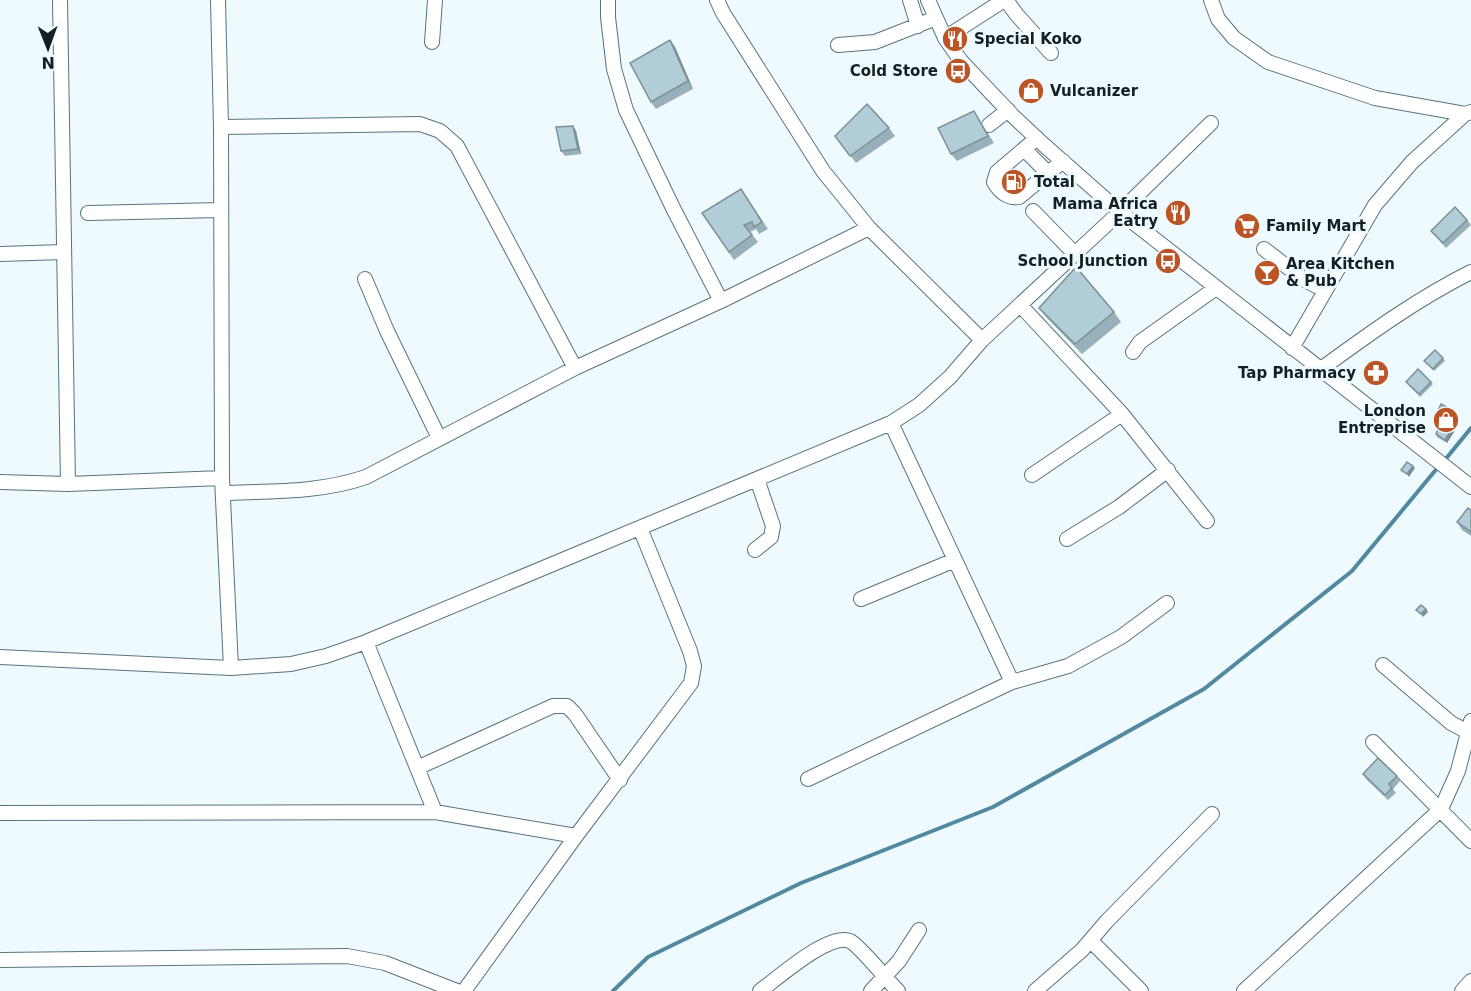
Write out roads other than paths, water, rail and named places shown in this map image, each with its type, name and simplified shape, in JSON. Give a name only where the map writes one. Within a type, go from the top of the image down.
[{"type":"street","points":[[60,0],[68,484]]},
{"type":"street","points":[[218,0],[221,127],[222,478],[231,668]]},
{"type":"street","points":[[432,42],[435,0]]},
{"type":"street","points":[[608,0],[614,69],[626,110],[721,302]]},
{"type":"street","points":[[717,0],[723,13],[824,171],[869,228],[982,340]]},
{"type":"street","points":[[910,0],[918,26]]},
{"type":"street","points":[[928,0],[945,38],[961,61],[1037,138],[1120,212],[1467,484]]},
{"type":"street","points":[[945,38],[1005,0],[1021,21],[1051,52]]},
{"type":"street","points":[[1212,0],[1218,19],[1234,38],[1268,62],[1375,98],[1468,113]]},
{"type":"street","points":[[838,45],[875,42],[936,18]]},
{"type":"street","points":[[989,125],[1008,110]]},
{"type":"street","points":[[1292,348],[1375,205],[1412,162],[1468,113]]},
{"type":"street","points":[[0,657],[231,668],[291,664],[326,656],[366,642],[891,423],[919,405],[950,377],[982,340],[1021,306],[1211,123]]},
{"type":"street","points":[[221,127],[420,124],[440,131],[457,146],[575,368]]},
{"type":"street","points":[[1037,138],[997,172],[994,182],[997,187],[1010,197],[1019,197],[1063,161]]},
{"type":"street","points":[[1024,149],[1048,173]]},
{"type":"street","points":[[88,213],[221,210]]},
{"type":"street","points":[[1033,211],[1075,254]]},
{"type":"street","points":[[223,493],[316,490],[366,477],[575,368],[721,302],[869,228]]},
{"type":"street","points":[[1263,249],[1303,279],[1324,290]]},
{"type":"street","points":[[0,254],[64,252]]},
{"type":"street","points":[[1321,369],[1391,318],[1471,272]]},
{"type":"street","points":[[365,279],[387,332],[439,438]]},
{"type":"street","points":[[1133,352],[1140,342],[1216,288]]},
{"type":"street","points":[[1021,306],[1122,414],[1208,521]]},
{"type":"street","points":[[1032,475],[1122,414]]},
{"type":"street","points":[[891,423],[1012,682]]},
{"type":"street","points":[[1067,539],[1119,507],[1168,470]]},
{"type":"street","points":[[0,482],[68,484],[222,478]]},
{"type":"street","points":[[755,550],[771,537],[773,526],[757,479]]},
{"type":"street","points":[[464,991],[576,836],[691,683],[694,666],[690,651],[640,528]]},
{"type":"street","points":[[861,599],[955,560]]},
{"type":"street","points":[[808,779],[1012,682],[1068,666],[1121,637],[1167,603]]},
{"type":"street","points":[[366,642],[435,812]]},
{"type":"street","points":[[1244,991],[1441,809],[1458,771],[1470,726],[1451,723],[1383,665]]},
{"type":"street","points":[[417,768],[553,706],[567,706],[575,714],[620,780]]},
{"type":"street","points":[[1373,742],[1470,839]]},
{"type":"street","points":[[0,813],[435,812],[576,836]]},
{"type":"street","points":[[1035,991],[1091,941],[1107,921],[1212,814]]},
{"type":"street","points":[[871,991],[899,961],[919,930]]},
{"type":"street","points":[[760,991],[806,957],[840,939],[852,942],[898,991]]},
{"type":"street","points":[[1091,941],[1141,991]]},
{"type":"street","points":[[0,960],[347,956],[386,963],[457,991]]},
{"type":"street","points":[[1462,991],[1471,981]]},
{"type":"waterway","points":[[1444,461],[1471,428]]},
{"type":"waterway","points":[[613,991],[648,957],[801,883],[993,807],[1204,689],[1352,571],[1439,466]]},
{"type":"place","name":"Special Koko","points":[[955,39]]},
{"type":"place","name":"Cold Store","points":[[958,71]]},
{"type":"place","name":"Vulcanizer","points":[[1031,91]]},
{"type":"place","name":"Total","points":[[1014,182]]},
{"type":"place","name":"Mama Africa Eatry","points":[[1178,213]]},
{"type":"place","name":"Family Mart","points":[[1247,226]]},
{"type":"place","name":"School Junction","points":[[1168,261]]},
{"type":"place","name":"Area Kitchen & Pub","points":[[1267,273]]},
{"type":"place","name":"Tap Pharmacy","points":[[1376,373]]},
{"type":"place","name":"London Entreprise","points":[[1446,420]]}]
